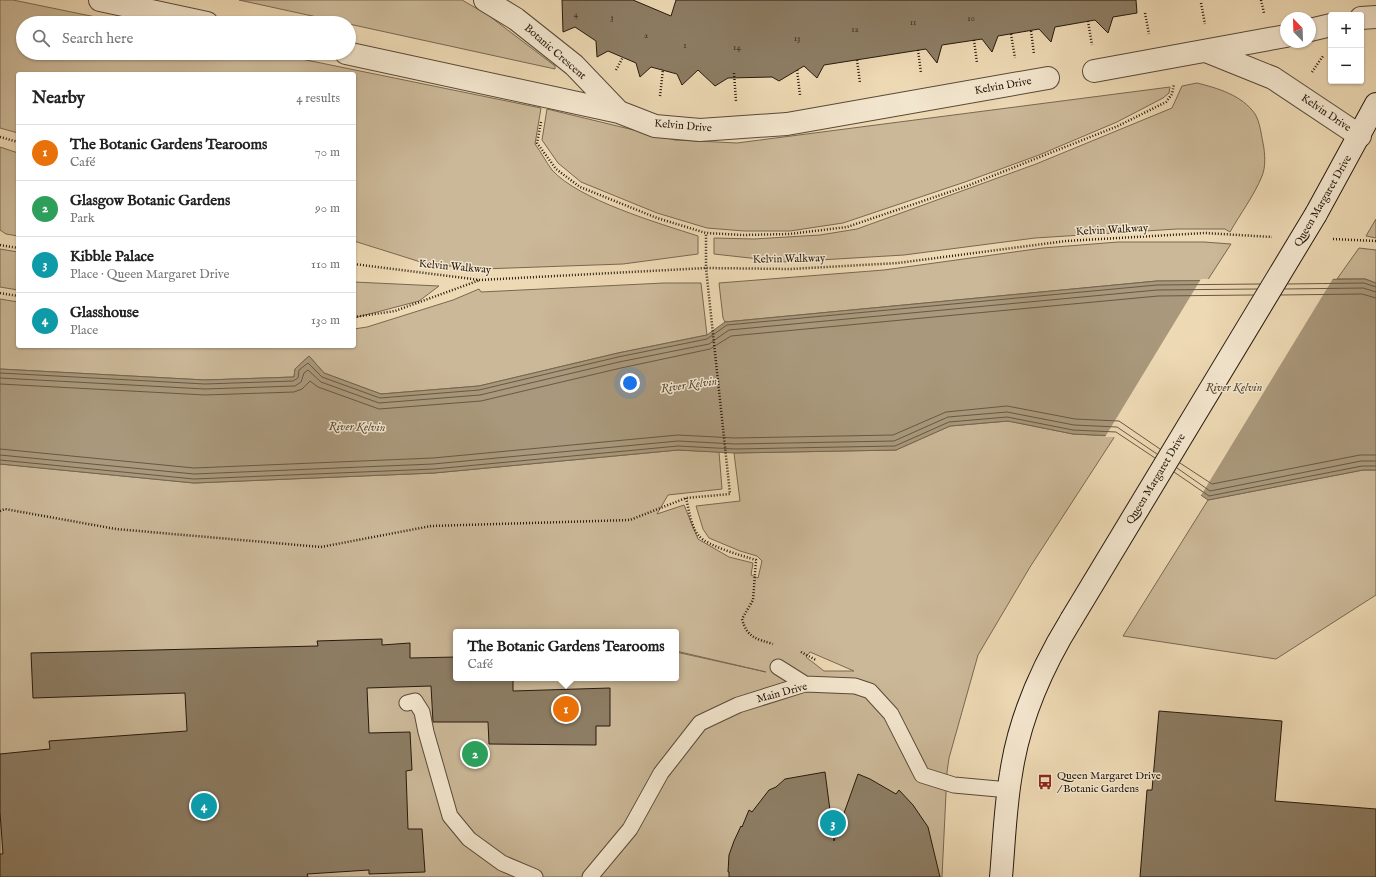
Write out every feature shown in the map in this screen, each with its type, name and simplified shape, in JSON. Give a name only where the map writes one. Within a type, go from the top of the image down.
[{"type":"street","points":[[100,0],[174,16]]},
{"type":"street","name":"Botanic Crescent","points":[[485,0],[516,19],[574,65],[619,112]]},
{"type":"street","points":[[1364,18],[1376,17]]},
{"type":"street","points":[[1316,29],[1328,26]]},
{"type":"street","points":[[1093,60],[1206,51],[1280,37]]},
{"type":"street","name":"Kelvin Drive","points":[[1206,51],[1273,78],[1360,136]]},
{"type":"street","name":"Kelvin Drive","points":[[356,55],[619,112],[655,126],[700,130],[787,124],[1048,78]]},
{"type":"street","name":"Queen Margaret Drive","points":[[1001,877],[1008,790],[1018,742],[1028,707],[1049,657],[1316,214],[1360,136],[1376,104]]},
{"type":"lane","points":[[778,668],[805,684]]},
{"type":"lane","name":"Main Drive","points":[[590,877],[630,829],[661,774],[700,723],[738,705],[805,684],[855,686],[870,691],[891,714],[922,775],[954,785],[1008,790]]},
{"type":"lane","points":[[407,703],[415,701],[422,712],[450,816],[468,839],[502,863],[536,877]]},
{"type":"path","points":[[1261,0],[1265,15]]},
{"type":"path","points":[[1201,3],[1206,29]]},
{"type":"path","points":[[1145,13],[1150,40]]},
{"type":"path","points":[[1088,21],[1093,60]]},
{"type":"path","points":[[1031,31],[1035,59]]},
{"type":"path","points":[[1011,34],[1015,62]]},
{"type":"path","points":[[974,40],[978,68]]},
{"type":"path","points":[[918,50],[922,78]]},
{"type":"path","points":[[1311,74],[1327,50]]},
{"type":"path","points":[[613,75],[623,57]]},
{"type":"path","points":[[857,60],[861,88]]},
{"type":"path","points":[[660,96],[663,69]]},
{"type":"path","points":[[797,70],[800,96]]},
{"type":"path","points":[[734,73],[736,103]]},
{"type":"path","points":[[537,143],[556,168],[580,187],[657,218],[706,233],[743,235],[789,234],[847,227],[967,186],[1118,126],[1166,102],[1172,94],[1175,83]]},
{"type":"path","points":[[0,137],[16,141]]},
{"type":"path","points":[[0,511],[5,508],[116,529],[321,547],[431,526],[630,520],[686,498],[730,494],[706,268],[706,233]]},
{"type":"path","name":"Kelvin Walkway","points":[[356,264],[480,280],[706,268],[791,268],[898,262],[1066,241],[1205,233],[1225,235]]},
{"type":"path","points":[[0,245],[16,248]]},
{"type":"path","points":[[356,317],[396,311],[480,280]]},
{"type":"path","points":[[0,293],[16,296]]},
{"type":"path","points":[[686,498],[692,520],[700,537],[730,553],[756,560],[752,600],[742,619],[745,630]]},
{"type":"shaded area","points":[[0,0],[13,0],[91,16],[16,16],[16,60],[306,60],[541,108],[535,144],[552,170],[564,181],[600,201],[641,217],[698,236],[698,254],[623,264],[482,269],[427,264],[356,242],[356,72],[16,72],[16,132],[0,128]]},
{"type":"shaded area","points":[[239,0],[462,0],[488,15],[555,66],[555,69],[356,26],[356,16],[312,16]]},
{"type":"shaded area","points":[[1197,83],[1229,93],[1250,107],[1255,114],[1260,128],[1265,155],[1263,172],[1255,191],[1230,232],[1225,229],[1177,229],[1035,238],[904,255],[786,262],[714,254],[714,238],[754,239],[820,235],[857,229],[1036,164],[1172,108],[1182,86]]},
{"type":"shaded area","points":[[1170,87],[1169,93],[1163,98],[1117,122],[1039,155],[965,182],[843,223],[790,231],[744,231],[707,228],[657,213],[581,182],[558,163],[542,140],[547,109],[675,140],[737,143]]},
{"type":"shaded area","points":[[0,147],[16,152],[16,236],[6,234],[0,230]]},
{"type":"shaded area","points":[[1376,219],[1376,238],[1366,236]]},
{"type":"shaded area","points":[[1118,242],[1204,242],[1231,244],[1207,281],[1157,281],[725,322],[723,318],[719,283],[884,270],[1043,248]]},
{"type":"shaded area","points":[[1359,248],[1376,250],[1376,283],[1365,279],[1337,279]]},
{"type":"shaded area","points":[[0,249],[16,252],[16,290],[0,287]]},
{"type":"shaded area","points":[[356,282],[439,286],[419,301],[356,317]]},
{"type":"shaded area","points":[[664,283],[701,283],[707,335],[618,353],[479,386],[381,394],[324,373],[309,356],[295,369],[294,377],[205,380],[0,369],[0,299],[16,302],[16,348],[356,348],[356,329],[367,327],[453,300],[479,289],[481,292]]},
{"type":"shaded area","points":[[1008,421],[1073,434],[1115,436],[1030,567],[978,655],[949,758],[942,877],[0,877],[0,464],[194,483],[434,473],[678,450],[719,452],[722,489],[668,495],[657,514],[684,505],[698,539],[729,557],[753,563],[751,575],[758,578],[762,561],[757,556],[740,551],[709,538],[703,529],[696,506],[740,501],[734,453],[896,450],[950,426]],"holes":[[[810,652],[854,671],[824,671],[806,657]]]},
{"type":"shaded area","points":[[1363,470],[1376,470],[1376,595],[1276,659],[1123,636],[1208,500]]},
{"type":"water","name":"River Kelvin","points":[[1365,279],[1376,283],[1376,470],[1363,470],[1208,500],[1115,436],[1073,434],[1008,421],[950,426],[896,450],[734,453],[678,450],[434,473],[194,483],[0,464],[0,369],[205,380],[294,377],[295,369],[309,356],[324,373],[381,394],[479,386],[618,353],[707,335],[725,322],[1157,281]]},
{"type":"pier","points":[[1334,277],[1200,497],[1114,437],[1105,437],[1201,279]]},
{"type":"building","points":[[562,0],[633,0],[671,16],[676,0],[1136,0],[1137,13],[1113,17],[1108,33],[1095,20],[1055,27],[1051,42],[1039,29],[998,36],[992,52],[982,39],[942,45],[937,63],[926,49],[824,65],[817,78],[804,66],[779,81],[772,77],[728,78],[715,86],[698,70],[682,85],[677,74],[651,67],[640,77],[636,63],[608,51],[597,57],[596,41],[575,27],[563,32]]},
{"type":"building","points":[[382,639],[382,645],[410,643],[410,658],[453,657],[453,681],[513,681],[513,691],[610,688],[610,726],[596,726],[596,745],[489,744],[488,722],[433,722],[431,686],[367,688],[369,733],[410,732],[412,770],[406,771],[408,829],[422,829],[425,872],[369,874],[369,870],[307,874],[308,877],[0,877],[0,854],[3,854],[0,812],[0,754],[50,749],[49,741],[187,731],[185,693],[33,698],[31,653],[318,646],[317,641]]},
{"type":"building","points":[[1159,711],[1282,721],[1275,801],[1376,809],[1376,877],[1140,877],[1147,790],[1152,790]]},
{"type":"building","points":[[825,772],[834,841],[858,774],[896,794],[899,790],[913,805],[928,827],[940,877],[729,877],[729,855],[749,810],[752,812],[769,790],[776,787],[785,779]]},
{"type":"place","name":"The Botanic Gardens Tearooms","points":[[566,709]]},
{"type":"place","name":"Glasgow Botanic Gardens","points":[[475,754]]},
{"type":"place","name":"Queen Margaret Drive / Botanic Gardens","points":[[1045,782]]},
{"type":"place","name":"Glasshouse","points":[[204,806]]},
{"type":"place","name":"Kibble Palace","points":[[833,823]]}]
